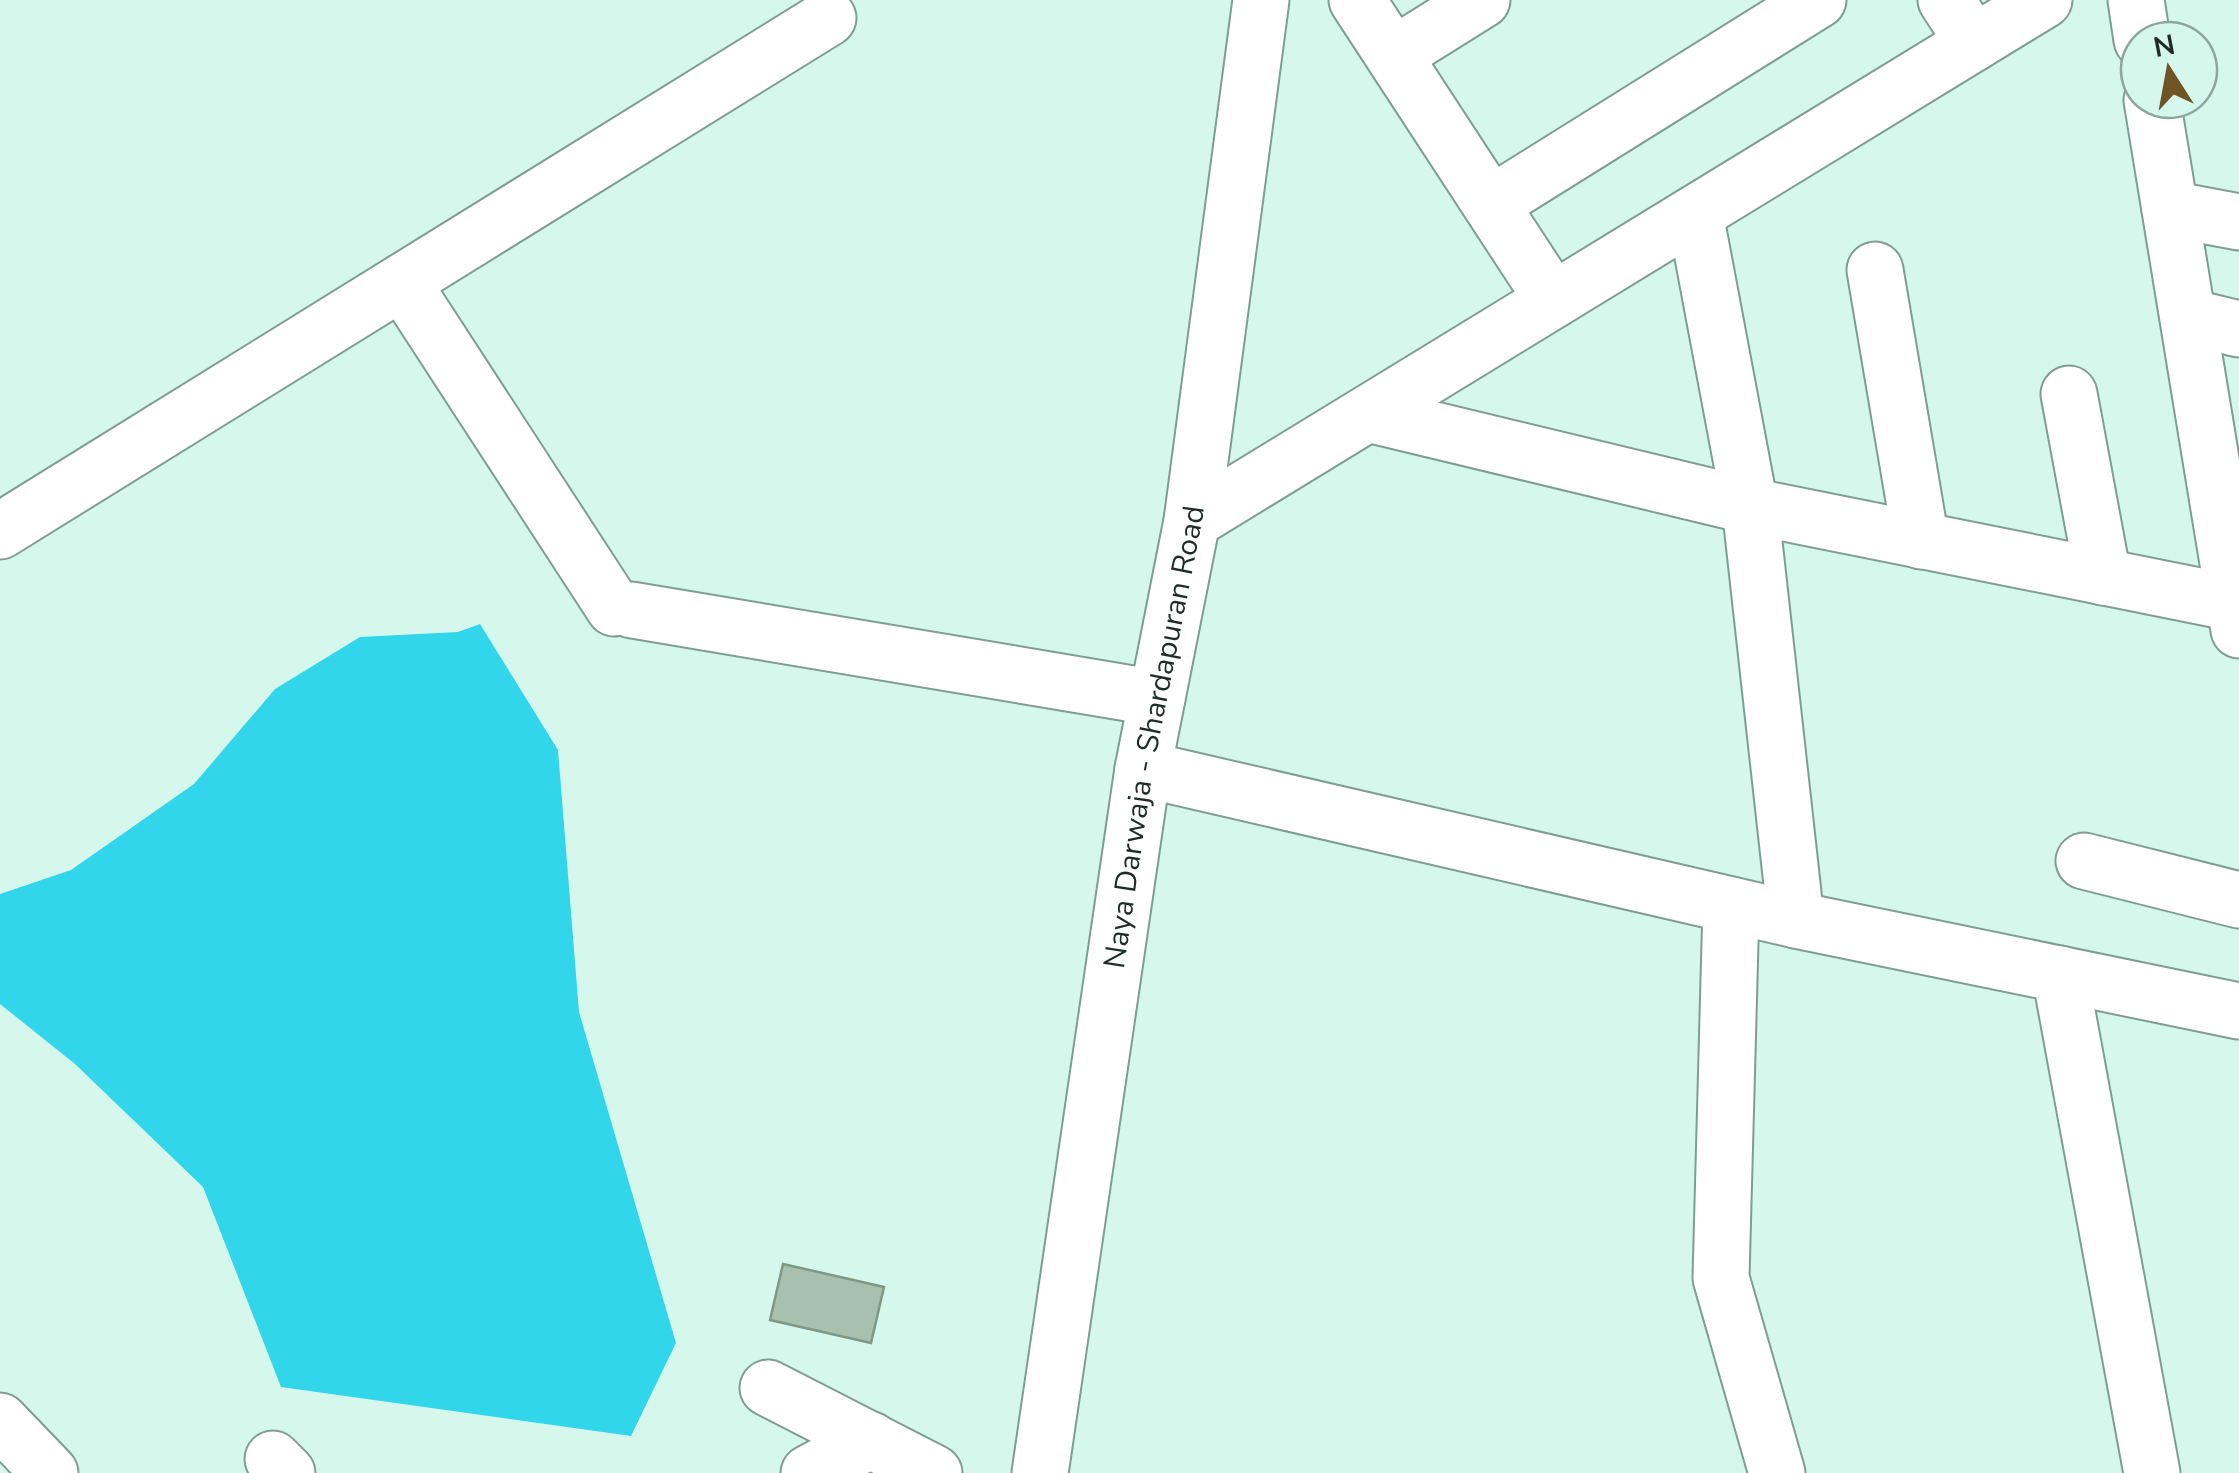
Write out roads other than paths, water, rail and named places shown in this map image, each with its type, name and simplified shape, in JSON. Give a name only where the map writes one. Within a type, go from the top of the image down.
[{"type":"street","points":[[1357,0],[1554,300]]},
{"type":"street","points":[[1394,55],[1482,0]]},
{"type":"street","points":[[1491,204],[1818,0]]},
{"type":"street","points":[[1192,521],[1694,214],[1960,21],[2044,0]]},
{"type":"street","name":"Naya Darwaja - Shardapuran Road","points":[[1040,1473],[1143,769],[1192,521],[1266,4]]},
{"type":"street","points":[[0,531],[828,18]]},
{"type":"street","points":[[1368,414],[1750,506],[2103,577],[2238,613],[2214,323],[2170,209],[2155,120]]},
{"type":"street","points":[[2170,209],[2239,222]]},
{"type":"street","points":[[1694,214],[1750,506],[1796,920]]},
{"type":"street","points":[[1875,270],[1920,540]]},
{"type":"street","points":[[402,282],[623,609],[1157,698]]},
{"type":"street","points":[[2069,394],[2103,577]]},
{"type":"street","points":[[1143,769],[1796,920],[2239,1011]]},
{"type":"street","points":[[2084,862],[2239,900]]},
{"type":"street","points":[[1731,905],[1721,1278],[1777,1473]]},
{"type":"street","points":[[2060,974],[2152,1473]]},
{"type":"street","points":[[768,1388],[934,1473]]},
{"type":"street","points":[[0,1421],[50,1473]]},
{"type":"street","points":[[810,1473],[872,1440]]},
{"type":"water","points":[[480,624],[558,750],[579,1012],[676,1343],[631,1436],[281,1387],[203,1187],[75,1064],[0,1004],[0,894],[71,870],[194,784],[275,689],[360,637],[458,632]]}]
